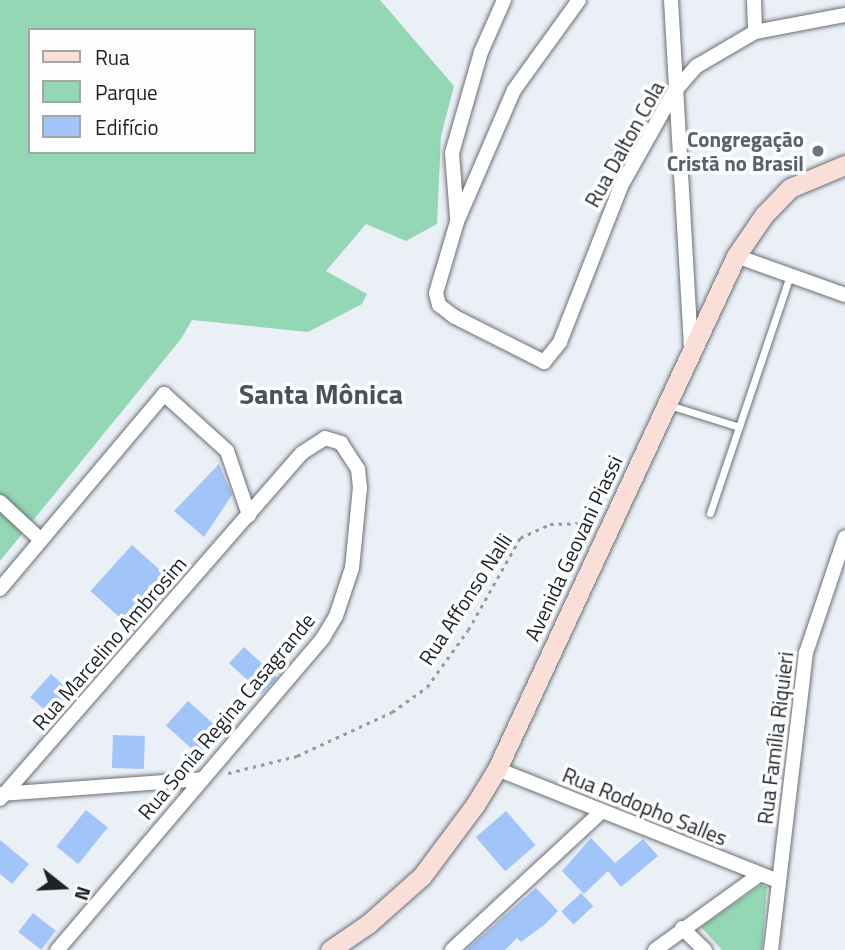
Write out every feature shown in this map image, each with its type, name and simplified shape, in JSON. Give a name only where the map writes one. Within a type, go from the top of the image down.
[{"type":"main road","name":"Avenida Geovani Piassi","points":[[330,950],[368,924],[422,876],[497,769],[608,523],[736,256],[764,215],[790,188],[845,165]]},
{"type":"street","points":[[457,222],[452,153],[481,52],[504,0]]},
{"type":"street","points":[[457,222],[514,90],[579,0]]},
{"type":"street","points":[[671,0],[674,92],[691,349]]},
{"type":"street","points":[[754,0],[755,32]]},
{"type":"street","name":"Rua Dalton Cola","points":[[457,222],[440,272],[436,293],[439,305],[455,317],[535,360],[544,362],[553,356],[603,224],[674,92],[697,66],[755,32],[845,15]]},
{"type":"street","points":[[736,256],[845,295]]},
{"type":"street","points":[[0,589],[164,394],[227,451],[249,515]]},
{"type":"street","name":"Rua Sonia Regina Casagrande","points":[[57,950],[323,638],[336,616],[347,590],[357,525],[360,487],[351,453],[333,439],[313,443],[249,515]]},
{"type":"street","points":[[0,502],[41,540]]},
{"type":"street","name":"Rua Marcelino Ambrosim","points":[[1,797],[249,515]]},
{"type":"street","name":"Rua Família Riquieri","points":[[771,950],[806,653],[845,537]]},
{"type":"street","name":"Rua Rodopho Salles","points":[[497,769],[778,881]]},
{"type":"street","points":[[1,797],[202,779]]},
{"type":"street","points":[[452,950],[601,812]]},
{"type":"street","points":[[655,950],[759,875]]},
{"type":"street","points":[[682,928],[705,950]]},
{"type":"lane","points":[[710,513],[736,426],[790,275]]},
{"type":"lane","points":[[665,404],[736,426]]},
{"type":"path","name":"Rua Affonso Nalli","points":[[202,779],[297,756],[391,712],[427,687],[460,642],[520,538],[550,524],[608,523]]},
{"type":"green space","points":[[0,0],[380,0],[454,86],[441,136],[437,224],[406,241],[366,224],[326,271],[367,294],[362,304],[308,332],[192,320],[181,339],[0,561]]},
{"type":"green space","points":[[761,885],[767,887],[762,950],[722,950],[701,927]]},
{"type":"building","points":[[219,464],[232,495],[204,537],[174,511]]},
{"type":"building","points":[[132,545],[175,584],[134,630],[91,591]]},
{"type":"building","points":[[244,647],[277,678],[262,694],[229,663]]},
{"type":"building","points":[[51,674],[71,692],[50,715],[30,697]]},
{"type":"building","points":[[188,701],[222,732],[200,756],[166,726]]},
{"type":"building","points":[[113,735],[145,736],[144,769],[112,768]]},
{"type":"building","points":[[86,810],[108,828],[78,864],[56,847]]},
{"type":"building","points":[[506,811],[536,845],[505,871],[476,837]]},
{"type":"building","points":[[591,838],[615,863],[643,839],[658,856],[621,887],[608,871],[584,894],[562,871]]},
{"type":"building","points":[[0,840],[29,864],[12,884],[0,874]]},
{"type":"building","points":[[536,888],[558,911],[544,925],[521,942],[517,938],[505,950],[466,950]]},
{"type":"building","points":[[581,893],[593,906],[574,925],[561,911]]},
{"type":"building","points":[[33,913],[56,931],[41,950],[18,932]]},
{"type":"place","name":"Congregação Cristã no Brasil","points":[[818,151]]},
{"type":"district","name":"Santa Mônica","points":[[321,394]]}]
